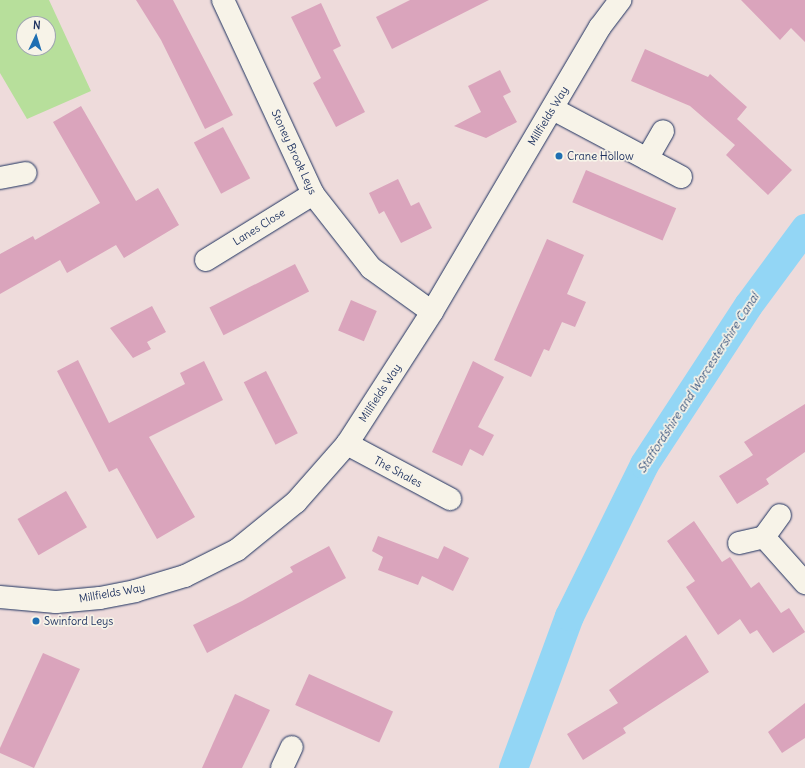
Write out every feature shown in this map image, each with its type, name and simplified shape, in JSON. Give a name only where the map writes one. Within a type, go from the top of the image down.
[{"type":"street","name":"Millfields Way","points":[[0,597],[56,602],[100,598],[135,591],[185,576],[237,550],[296,502],[347,444],[432,312],[600,27],[620,0]]},
{"type":"street","name":"Stoney Brook Leys","points":[[231,2],[313,194],[371,268],[432,312]]},
{"type":"street","points":[[553,109],[681,177]]},
{"type":"street","points":[[647,159],[663,131]]},
{"type":"street","points":[[0,178],[26,172]]},
{"type":"street","name":"Lanes Close","points":[[206,260],[313,194]]},
{"type":"street","name":"The Shales","points":[[347,444],[450,499]]},
{"type":"street","points":[[739,543],[764,537],[780,515]]},
{"type":"street","points":[[764,537],[805,583]]},
{"type":"street","points":[[282,768],[292,747]]},
{"type":"green space","points":[[0,0],[49,0],[91,91],[27,119],[0,73]]},
{"type":"building","points":[[136,0],[173,0],[233,115],[205,129],[161,40]]},
{"type":"building","points":[[410,0],[489,0],[392,49],[376,17]]},
{"type":"building","points":[[741,0],[805,0],[805,42],[791,28],[780,40]]},
{"type":"building","points":[[321,3],[341,46],[333,50],[365,112],[336,127],[313,83],[321,78],[291,17]]},
{"type":"building","points":[[645,49],[708,77],[710,74],[747,107],[737,119],[792,170],[768,195],[726,155],[735,145],[690,106],[631,81]]},
{"type":"building","points":[[500,70],[511,92],[503,96],[517,122],[486,138],[454,126],[481,112],[468,86]]},
{"type":"building","points":[[81,106],[136,201],[158,188],[179,225],[124,258],[116,245],[67,273],[60,260],[0,294],[0,254],[33,236],[35,240],[100,203],[53,122]]},
{"type":"building","points":[[223,127],[250,178],[221,194],[194,142]]},
{"type":"building","points":[[586,170],[676,208],[663,241],[572,202]]},
{"type":"building","points":[[398,179],[411,206],[419,202],[432,228],[401,243],[384,211],[379,214],[369,193]]},
{"type":"building","points":[[547,239],[584,255],[567,294],[586,302],[575,327],[562,322],[549,351],[544,349],[531,377],[494,360]]},
{"type":"building","points":[[295,264],[309,292],[224,335],[209,308]]},
{"type":"building","points":[[351,300],[377,311],[364,341],[338,330]]},
{"type":"building","points":[[152,306],[166,332],[147,342],[151,349],[133,358],[110,328]]},
{"type":"building","points":[[78,360],[109,423],[185,384],[180,373],[204,361],[223,400],[149,437],[195,517],[157,539],[117,468],[109,472],[57,371]]},
{"type":"building","points":[[473,361],[504,377],[478,427],[494,435],[483,456],[470,449],[462,466],[432,452]]},
{"type":"building","points":[[266,371],[298,433],[276,445],[244,382]]},
{"type":"building","points":[[805,404],[805,452],[766,479],[769,484],[737,504],[719,476],[753,455],[744,442]]},
{"type":"building","points":[[66,491],[87,527],[39,555],[18,519]]},
{"type":"building","points":[[694,521],[722,562],[730,557],[751,588],[759,582],[781,613],[789,608],[805,632],[773,653],[757,630],[750,634],[740,619],[718,635],[686,587],[695,581],[667,541]]},
{"type":"building","points":[[378,536],[438,559],[444,546],[469,558],[453,591],[422,576],[418,585],[378,570],[383,557],[372,551]]},
{"type":"building","points":[[329,546],[346,578],[207,653],[193,625],[242,601],[293,572],[290,567]]},
{"type":"building","points":[[686,635],[709,672],[623,728],[626,733],[583,760],[567,734],[618,703],[609,690]]},
{"type":"building","points":[[43,653],[80,669],[34,768],[0,753],[0,748]]},
{"type":"building","points":[[309,674],[393,711],[379,742],[295,705]]},
{"type":"building","points":[[235,694],[270,710],[242,768],[202,768]]},
{"type":"building","points":[[805,703],[805,738],[782,753],[768,732]]},
{"type":"waterway","name":"Staffordshire and Worcestershire Canal","points":[[513,768],[569,616],[644,464],[748,305],[805,228]]},
{"type":"place","name":"Crane Hollow","points":[[559,156]]},
{"type":"place","name":"Swinford Leys","points":[[36,621]]}]
